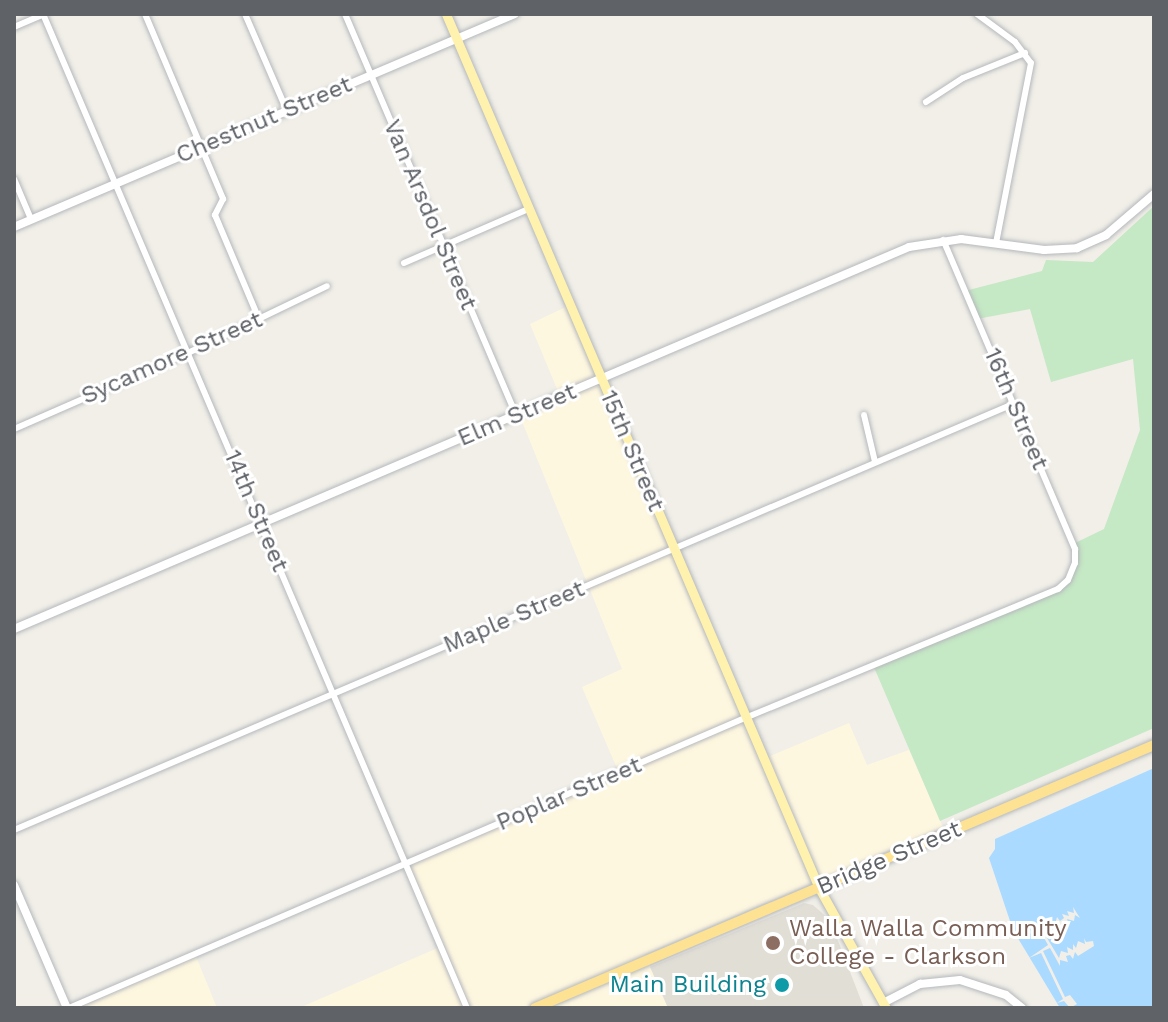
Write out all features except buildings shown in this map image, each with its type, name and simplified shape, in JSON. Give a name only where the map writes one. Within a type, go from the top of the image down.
[{"type":"highway","name":"Bridge Street","points":[[535,1008],[1154,745]]},
{"type":"main road","name":"15th Street","points":[[446,14],[819,888],[884,1006]]},
{"type":"main road","name":"Chestnut Street","points":[[14,227],[515,14]]},
{"type":"main road","name":"Elm Street","points":[[14,629],[909,247],[943,240],[1061,250],[1091,243],[1106,235],[1154,194]]},
{"type":"main road","points":[[14,885],[68,1008]]},
{"type":"main road","points":[[884,1006],[920,984],[960,980],[1006,995],[1022,1008]]},
{"type":"street","points":[[14,27],[43,14]]},
{"type":"street","name":"14th Street","points":[[43,14],[467,1008]]},
{"type":"street","points":[[145,14],[223,199],[215,215],[259,319]]},
{"type":"street","points":[[245,14],[287,111]]},
{"type":"street","name":"Van Arsdol Street","points":[[345,14],[516,415]]},
{"type":"street","points":[[977,14],[1025,53],[1031,63],[996,243]]},
{"type":"street","points":[[926,102],[963,78],[1025,53]]},
{"type":"street","points":[[14,179],[31,219]]},
{"type":"street","points":[[404,263],[528,209]]},
{"type":"street","name":"16th Street","points":[[943,240],[1075,549],[1075,563],[1068,580]]},
{"type":"street","name":"Sycamore Street","points":[[14,429],[188,353],[327,286]]},
{"type":"street","name":"Maple Street","points":[[14,830],[1013,404]]},
{"type":"street","points":[[864,415],[875,462]]},
{"type":"street","name":"Poplar Street","points":[[68,1008],[745,718],[1058,589],[1068,580]]},
{"type":"shaded area","points":[[570,305],[763,759],[849,723],[867,765],[909,750],[943,827],[645,954],[668,1008],[299,1008],[440,947],[405,864],[619,773],[582,687],[622,669],[519,414],[560,396],[530,324]]},
{"type":"shaded area","name":"Walla Walla Community College - Clarkson","points":[[804,903],[813,905],[830,920],[864,1008],[668,1008],[650,967]]},
{"type":"shaded area","points":[[195,954],[217,1008],[69,1008]]},
{"type":"green space","points":[[1154,206],[1154,728],[940,821],[873,665],[1058,589],[1068,580],[1075,563],[1073,544],[1104,529],[1140,430],[1133,359],[1051,382],[1030,309],[977,319],[965,291],[1042,271],[1046,260],[1093,262]]},
{"type":"water","points":[[1154,768],[1154,1008],[1060,1008],[1013,930],[989,858],[995,849],[995,839]]},
{"type":"pier","points":[[1073,907],[1080,918],[1075,915],[1074,921],[1067,919],[1069,925],[1061,923],[1063,928],[1059,924],[1055,926],[1058,931],[1050,929],[1051,935],[1048,931],[1044,933],[1059,958],[1061,951],[1068,953],[1067,947],[1073,950],[1073,944],[1076,948],[1078,941],[1085,944],[1084,938],[1086,942],[1093,941],[1094,946],[1078,956],[1075,952],[1073,959],[1070,955],[1066,956],[1068,962],[1060,960],[1060,966],[1050,948],[1043,951],[1065,997],[1070,995],[1077,1004],[1070,1008],[1064,1001],[1057,1003],[1063,999],[1041,953],[1029,958],[1048,945],[1038,927],[1043,931],[1052,926],[1050,920],[1055,924],[1057,917],[1060,921],[1064,918],[1062,914],[1069,916],[1067,911],[1074,913]]},
{"type":"place","name":"Walla Walla Community College - Clarkson","points":[[773,943]]},
{"type":"place","name":"Main Building","points":[[782,985]]}]
